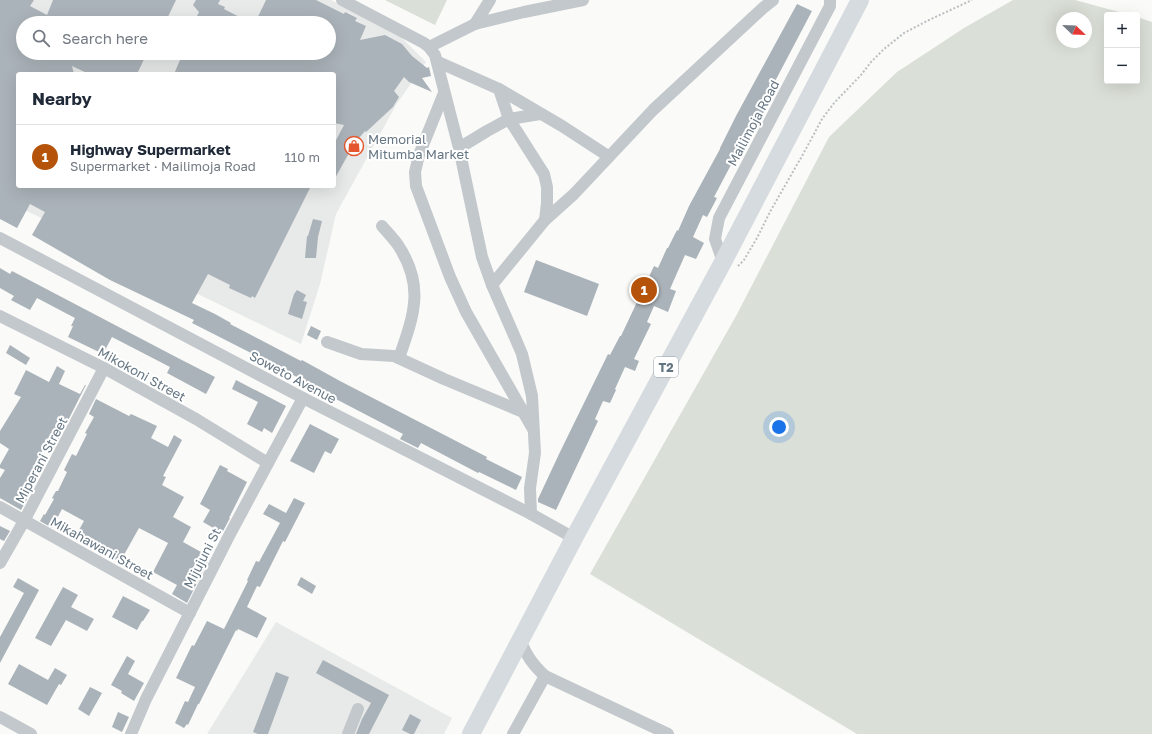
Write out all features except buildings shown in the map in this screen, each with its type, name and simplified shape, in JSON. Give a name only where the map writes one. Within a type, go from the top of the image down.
[{"type":"highway","name":"T2","points":[[471,734],[574,538],[729,265],[860,0]]},
{"type":"street","points":[[342,0],[424,43],[435,54],[438,62],[444,93],[459,148],[482,257],[492,285],[522,354],[528,375],[534,416],[535,453],[530,488],[531,514]]},
{"type":"street","points":[[475,24],[490,0]]},
{"type":"street","points":[[429,47],[475,24],[583,0]]},
{"type":"street","points":[[492,285],[545,220],[574,194],[652,110],[762,8],[773,0]]},
{"type":"street","name":"Mailimoja Road","points":[[729,265],[715,239],[719,218],[830,6],[830,0]]},
{"type":"street","points":[[438,62],[499,89],[574,133],[608,156]]},
{"type":"street","points":[[499,89],[509,119],[544,174],[547,187],[545,220]]},
{"type":"street","points":[[444,93],[419,155],[415,172],[416,186],[450,277],[466,312],[522,412],[534,429]]},
{"type":"street","points":[[459,148],[509,119],[540,114]]},
{"type":"street","points":[[382,226],[397,243],[405,256],[414,284],[415,296],[412,320],[399,358]]},
{"type":"street","name":"Soweto Avenue","points":[[0,238],[303,398],[531,514],[574,538]]},
{"type":"street","name":"Mikokoni Street","points":[[0,316],[104,368],[196,419],[268,463]]},
{"type":"street","points":[[327,342],[361,354],[388,355],[399,358],[444,380],[522,412]]},
{"type":"street","name":"Miperani Street","points":[[0,563],[24,521],[104,368]]},
{"type":"street","name":"Mijujuni St","points":[[131,734],[146,699],[230,534],[303,398]]},
{"type":"street","name":"Mikahawani Street","points":[[0,508],[190,613]]},
{"type":"street","points":[[520,641],[529,659],[545,676],[668,734]]},
{"type":"street","points":[[513,734],[545,676]]},
{"type":"street","points":[[348,734],[358,709]]},
{"type":"street","points":[[0,717],[31,734]]},
{"type":"path","points":[[729,265],[744,260],[757,238],[770,210],[816,129],[834,103],[861,75],[871,62],[884,49],[904,34],[929,20],[972,0]]},
{"type":"shaded area","name":"Memorial Mitumba Market","points":[[0,0],[331,0],[398,34],[426,62],[396,105],[336,214],[320,284],[301,344],[0,198]]},
{"type":"shaded area","points":[[385,0],[447,0],[435,25]]},
{"type":"shaded area","points":[[1013,0],[1075,0],[1119,12],[1104,12],[1104,84],[1140,84],[1140,18],[1152,22],[1152,734],[857,734],[590,574],[736,316],[829,137],[897,72],[964,28]]},
{"type":"shaded area","points":[[276,622],[452,718],[444,734],[207,734]]},
{"type":"place","name":"Memorial Mitumba Market","points":[[354,146]]},
{"type":"place","name":"Highway Supermarket","points":[[644,290]]}]
